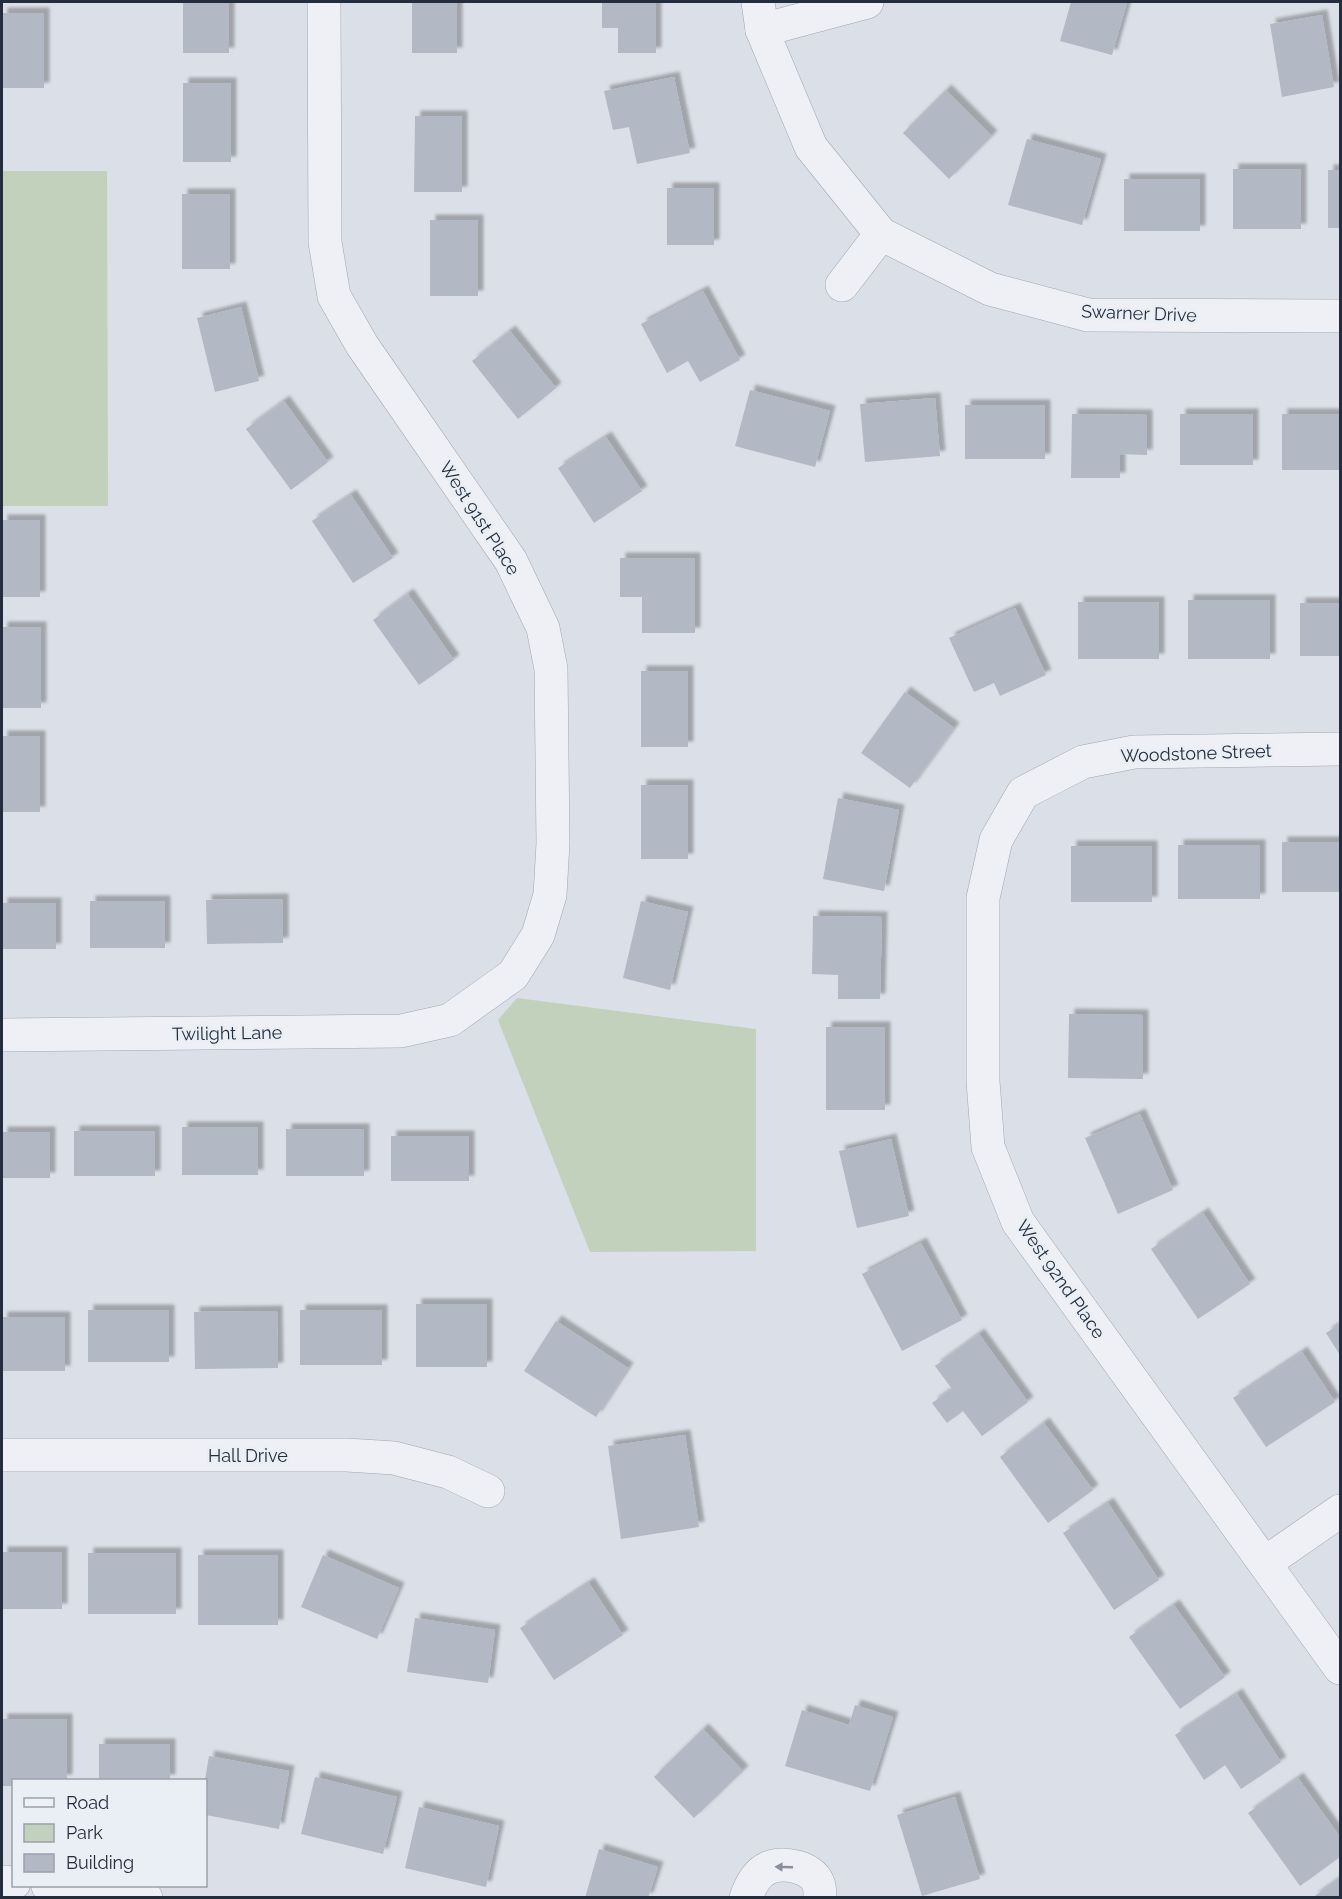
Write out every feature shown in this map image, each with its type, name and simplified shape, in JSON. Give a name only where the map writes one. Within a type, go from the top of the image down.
[{"type":"street","name":"West 91st Place","points":[[324,2],[325,242],[334,296],[362,345],[511,561],[543,628],[551,669],[553,843],[550,895],[538,935],[513,975],[450,1020]]},
{"type":"street","name":"Swarner Drive","points":[[867,2],[760,16],[811,147],[881,234],[990,289],[1088,315],[1341,316]]},
{"type":"street","points":[[842,285],[881,234]]},
{"type":"street","name":"Woodstone Street","points":[[1023,793],[1083,762],[1134,752],[1341,749]]},
{"type":"street","name":"West 92nd Place","points":[[1023,793],[996,840],[982,898],[983,1081],[988,1147],[1018,1222],[1341,1668]]},
{"type":"street","name":"Twilight Lane","points":[[2,1035],[401,1031],[450,1020]]},
{"type":"street","name":"Hall Drive","points":[[2,1455],[347,1455],[394,1458],[448,1473],[488,1491]]},
{"type":"street","points":[[1265,1563],[1341,1511]]},
{"type":"street","points":[[746,1898],[757,1875],[769,1867],[787,1865],[806,1870],[818,1882],[820,1898]]},
{"type":"street","points":[[65,1887],[146,1898]]},
{"type":"green space","points":[[2,171],[107,171],[108,506],[2,506]]},
{"type":"green space","points":[[517,998],[756,1029],[756,1251],[590,1252],[498,1020]]},
{"type":"building","points":[[183,2],[229,2],[229,53],[183,53]]},
{"type":"building","points":[[412,2],[457,2],[457,53],[412,53]]},
{"type":"building","points":[[602,2],[656,2],[656,53],[618,53],[618,28],[602,28]]},
{"type":"building","points":[[1071,2],[1127,2],[1112,55],[1060,41]]},
{"type":"building","points":[[2,13],[44,13],[44,88],[2,88]]},
{"type":"building","points":[[1322,15],[1334,87],[1282,97],[1270,24]]},
{"type":"building","points":[[674,77],[690,153],[637,164],[629,127],[613,130],[604,91]]},
{"type":"building","points":[[183,83],[231,83],[231,162],[183,162]]},
{"type":"building","points":[[946,90],[992,136],[949,179],[903,133]]},
{"type":"building","points":[[415,116],[462,116],[462,192],[414,192]]},
{"type":"building","points":[[1027,139],[1101,159],[1082,225],[1008,205]]},
{"type":"building","points":[[1233,169],[1301,169],[1301,229],[1233,229]]},
{"type":"building","points":[[1328,170],[1340,170],[1340,228],[1328,228]]},
{"type":"building","points":[[1124,179],[1200,179],[1200,231],[1124,231]]},
{"type":"building","points":[[667,188],[714,188],[714,245],[667,245]]},
{"type":"building","points":[[182,194],[230,194],[230,269],[182,269]]},
{"type":"building","points":[[430,220],[478,220],[478,296],[430,296]]},
{"type":"building","points":[[703,291],[740,360],[700,382],[688,361],[667,373],[641,324]]},
{"type":"building","points":[[241,307],[259,381],[215,392],[197,318]]},
{"type":"building","points":[[510,331],[556,388],[518,419],[472,361]]},
{"type":"building","points":[[750,390],[830,411],[815,467],[735,446]]},
{"type":"building","points":[[935,398],[940,456],[865,462],[860,404]]},
{"type":"building","points":[[284,401],[328,462],[291,490],[246,429]]},
{"type":"building","points":[[965,405],[1045,405],[1045,459],[965,459]]},
{"type":"building","points":[[1072,414],[1147,415],[1147,455],[1120,454],[1120,478],[1071,478]]},
{"type":"building","points":[[1180,414],[1253,414],[1253,465],[1180,465]]},
{"type":"building","points":[[1282,414],[1340,414],[1340,470],[1282,470]]},
{"type":"building","points":[[606,437],[642,491],[594,523],[558,468]]},
{"type":"building","points":[[351,495],[393,558],[353,583],[312,521]]},
{"type":"building","points":[[2,520],[40,520],[40,597],[2,597]]},
{"type":"building","points":[[620,558],[695,558],[695,633],[642,633],[642,597],[620,597]]},
{"type":"building","points":[[408,594],[454,660],[419,685],[373,620]]},
{"type":"building","points":[[1188,600],[1270,600],[1270,659],[1188,659]]},
{"type":"building","points":[[1078,602],[1159,602],[1159,659],[1078,659]]},
{"type":"building","points":[[1300,603],[1340,603],[1340,656],[1300,656]]},
{"type":"building","points":[[1015,608],[1046,675],[1000,696],[994,683],[974,692],[949,638]]},
{"type":"building","points":[[2,627],[41,627],[41,708],[2,708]]},
{"type":"building","points":[[641,671],[688,671],[688,747],[641,747]]},
{"type":"building","points":[[905,692],[954,728],[910,788],[861,753]]},
{"type":"building","points":[[2,736],[40,736],[40,812],[2,812]]},
{"type":"building","points":[[641,785],[688,785],[688,859],[641,859]]},
{"type":"building","points":[[838,798],[899,810],[884,891],[823,879]]},
{"type":"building","points":[[1282,842],[1340,842],[1340,892],[1282,892]]},
{"type":"building","points":[[1178,845],[1260,845],[1260,899],[1178,899]]},
{"type":"building","points":[[1071,846],[1152,846],[1152,902],[1071,902]]},
{"type":"building","points":[[283,899],[283,943],[207,944],[206,900]]},
{"type":"building","points":[[90,901],[165,901],[165,948],[90,948]]},
{"type":"building","points":[[641,901],[688,912],[670,990],[623,978]]},
{"type":"building","points":[[2,903],[56,903],[56,949],[2,949]]},
{"type":"building","points":[[813,916],[882,917],[880,999],[838,999],[838,975],[812,974]]},
{"type":"building","points":[[1069,1014],[1143,1015],[1143,1079],[1068,1078]]},
{"type":"building","points":[[826,1027],[885,1027],[885,1110],[826,1110]]},
{"type":"building","points":[[1140,1114],[1173,1190],[1118,1214],[1085,1138]]},
{"type":"building","points":[[182,1127],[258,1127],[258,1175],[182,1175]]},
{"type":"building","points":[[286,1129],[364,1129],[364,1176],[286,1176]]},
{"type":"building","points":[[74,1131],[155,1131],[155,1176],[74,1176]]},
{"type":"building","points":[[2,1132],[50,1132],[50,1178],[2,1178]]},
{"type":"building","points":[[391,1136],[469,1136],[469,1181],[391,1181]]},
{"type":"building","points":[[891,1139],[909,1216],[857,1228],[839,1151]]},
{"type":"building","points":[[1203,1213],[1250,1284],[1198,1319],[1151,1249]]},
{"type":"building","points":[[921,1243],[962,1320],[902,1351],[862,1274]]},
{"type":"building","points":[[416,1304],[487,1304],[487,1367],[416,1367]]},
{"type":"building","points":[[88,1310],[169,1310],[169,1362],[88,1362]]},
{"type":"building","points":[[300,1310],[382,1310],[382,1365],[300,1365]]},
{"type":"building","points":[[277,1311],[278,1368],[195,1369],[194,1312]]},
{"type":"building","points":[[2,1317],[65,1317],[65,1371],[2,1371]]},
{"type":"building","points":[[556,1321],[628,1368],[596,1417],[524,1371]]},
{"type":"building","points":[[1340,1324],[1340,1355],[1326,1333]]},
{"type":"building","points":[[979,1334],[1028,1402],[982,1436],[963,1411],[947,1423],[932,1403],[952,1389],[935,1366]]},
{"type":"building","points":[[1302,1352],[1335,1402],[1266,1447],[1233,1398]]},
{"type":"building","points":[[1044,1423],[1093,1490],[1048,1523],[1000,1457]]},
{"type":"building","points":[[685,1435],[699,1527],[621,1539],[608,1446]]},
{"type":"building","points":[[1108,1503],[1159,1580],[1114,1610],[1063,1533]]},
{"type":"building","points":[[2,1552],[62,1552],[62,1609],[2,1609]]},
{"type":"building","points":[[88,1553],[176,1553],[176,1614],[88,1614]]},
{"type":"building","points":[[198,1555],[278,1555],[278,1625],[198,1625]]},
{"type":"building","points":[[323,1555],[399,1588],[377,1639],[301,1607]]},
{"type":"building","points":[[589,1583],[623,1635],[554,1680],[520,1628]]},
{"type":"building","points":[[1174,1605],[1225,1677],[1180,1709],[1129,1637]]},
{"type":"building","points":[[415,1618],[495,1630],[488,1683],[407,1672]]},
{"type":"building","points":[[1237,1694],[1281,1762],[1241,1789],[1225,1765],[1204,1780],[1175,1735]]},
{"type":"building","points":[[855,1705],[893,1717],[870,1791],[785,1766],[802,1710],[849,1725]]},
{"type":"building","points":[[2,1719],[67,1719],[67,1779],[12,1779],[12,1786],[2,1786]]},
{"type":"building","points":[[703,1729],[743,1771],[694,1818],[654,1777]]},
{"type":"building","points":[[99,1744],[170,1744],[170,1779],[99,1779]]},
{"type":"building","points":[[209,1756],[289,1771],[279,1829],[207,1815],[207,1779],[205,1779]]},
{"type":"building","points":[[315,1777],[397,1797],[383,1854],[301,1834]]},
{"type":"building","points":[[1298,1778],[1340,1837],[1340,1857],[1300,1886],[1248,1813]]},
{"type":"building","points":[[955,1797],[980,1879],[922,1896],[897,1815]]},
{"type":"building","points":[[419,1807],[499,1826],[486,1887],[405,1868]]},
{"type":"building","points":[[599,1849],[658,1867],[648,1898],[585,1898]]},
{"type":"building","points":[[1340,1878],[1340,1898],[1312,1898]]}]
